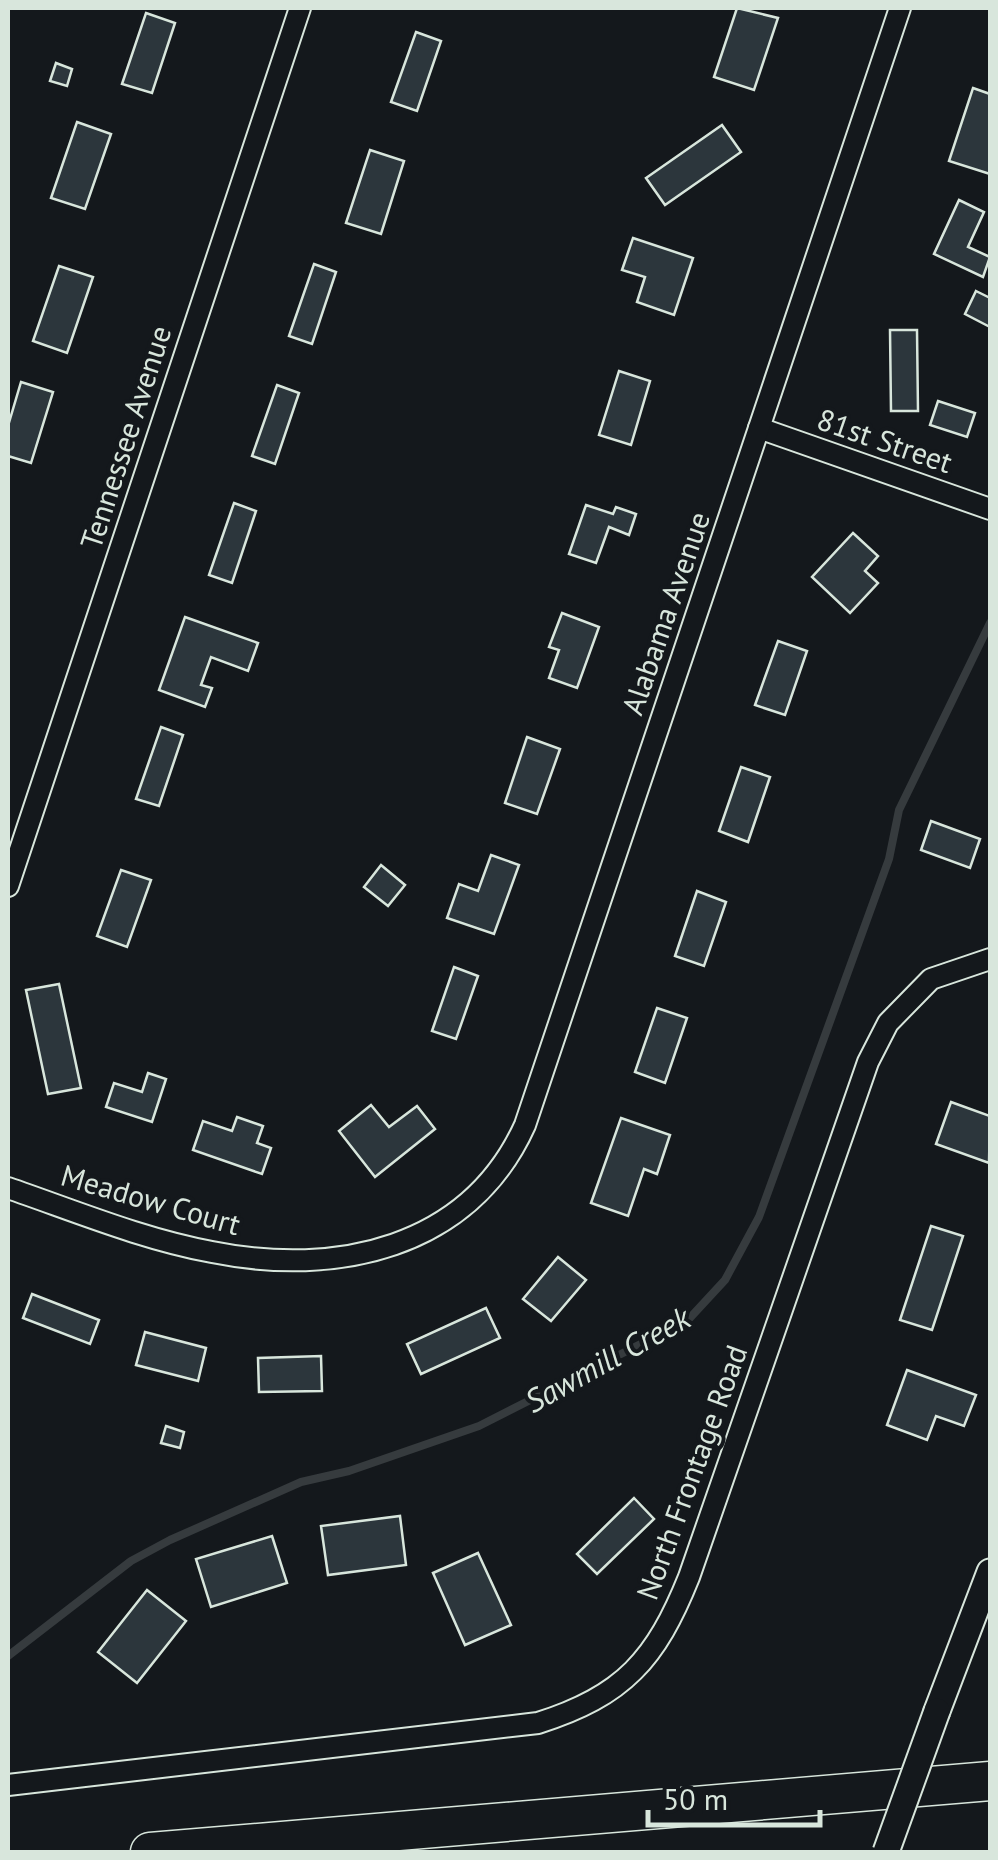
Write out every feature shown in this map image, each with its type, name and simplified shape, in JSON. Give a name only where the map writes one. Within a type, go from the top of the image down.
[{"type":"highway","points":[[150,1852],[990,1781]]},
{"type":"street","name":"Tennessee Avenue","points":[[8,886],[300,8]]},
{"type":"street","name":"Alabama Avenue","points":[[451,1216],[501,1168],[524,1125],[900,8]]},
{"type":"street","name":"81st Street","points":[[759,428],[990,509]]},
{"type":"street","name":"North Frontage Road","points":[[8,1785],[538,1722],[598,1701],[624,1683],[661,1638],[689,1577],[868,1062],[888,1023],[931,978],[990,959]]},
{"type":"street","name":"Meadow Court","points":[[8,1188],[192,1248],[260,1259],[306,1260],[366,1252],[412,1241],[451,1216]]},
{"type":"street","points":[[886,1852],[990,1572]]},
{"type":"building","points":[[737,8],[778,18],[754,90],[714,77]]},
{"type":"building","points":[[146,13],[175,23],[152,93],[122,84]]},
{"type":"building","points":[[416,32],[441,41],[417,111],[391,102]]},
{"type":"building","points":[[56,63],[72,69],[67,86],[50,81]]},
{"type":"building","points":[[973,88],[990,94],[990,174],[949,161]]},
{"type":"building","points":[[77,122],[111,134],[85,209],[51,198]]},
{"type":"building","points":[[722,125],[741,152],[665,205],[646,178]]},
{"type":"building","points":[[370,150],[404,161],[381,234],[346,223]]},
{"type":"building","points":[[959,200],[984,212],[968,247],[990,257],[983,277],[934,254]]},
{"type":"building","points":[[633,238],[693,258],[674,315],[637,302],[645,277],[622,270]]},
{"type":"building","points":[[314,264],[336,272],[312,344],[289,336]]},
{"type":"building","points":[[59,266],[93,277],[67,353],[33,341]]},
{"type":"building","points":[[976,291],[990,298],[990,327],[965,314]]},
{"type":"building","points":[[890,330],[917,330],[918,411],[891,411]]},
{"type":"building","points":[[619,371],[650,381],[631,445],[599,435]]},
{"type":"building","points":[[21,382],[53,392],[31,463],[8,456],[8,426]]},
{"type":"building","points":[[277,385],[299,393],[275,464],[252,456]]},
{"type":"building","points":[[938,401],[975,413],[967,437],[930,425]]},
{"type":"building","points":[[234,503],[256,511],[232,583],[209,575]]},
{"type":"building","points":[[586,505],[613,514],[616,507],[636,514],[629,535],[609,527],[596,563],[569,554]]},
{"type":"building","points":[[853,533],[878,556],[865,571],[878,583],[850,613],[812,577]]},
{"type":"building","points":[[562,613],[599,627],[577,688],[549,678],[559,650],[549,647]]},
{"type":"building","points":[[185,617],[258,643],[248,671],[211,657],[201,685],[212,688],[205,707],[159,690]]},
{"type":"building","points":[[778,641],[807,651],[785,715],[755,705]]},
{"type":"building","points":[[161,727],[183,735],[159,806],[136,799]]},
{"type":"building","points":[[527,737],[560,749],[537,814],[505,803]]},
{"type":"building","points":[[741,767],[770,777],[748,842],[719,831]]},
{"type":"building","points":[[931,821],[980,839],[970,868],[921,850]]},
{"type":"building","points":[[491,855],[519,865],[494,934],[447,918],[459,884],[478,891]]},
{"type":"building","points":[[381,865],[405,885],[388,906],[364,887]]},
{"type":"building","points":[[121,870],[151,880],[127,947],[97,936]]},
{"type":"building","points":[[697,891],[726,902],[704,966],[675,956]]},
{"type":"building","points":[[454,967],[478,976],[456,1039],[432,1031]]},
{"type":"building","points":[[59,984],[81,1088],[48,1094],[26,990]]},
{"type":"building","points":[[657,1008],[687,1018],[665,1083],[635,1072]]},
{"type":"building","points":[[148,1073],[166,1079],[152,1122],[106,1107],[114,1083],[142,1092]]},
{"type":"building","points":[[951,1102],[990,1116],[989,1163],[936,1144]]},
{"type":"building","points":[[371,1105],[389,1127],[417,1106],[435,1129],[375,1177],[339,1131]]},
{"type":"building","points":[[237,1117],[263,1126],[257,1143],[271,1148],[262,1174],[193,1150],[203,1121],[232,1131]]},
{"type":"building","points":[[621,1118],[670,1135],[657,1174],[644,1169],[628,1216],[591,1203]]},
{"type":"building","points":[[931,1226],[963,1236],[932,1330],[900,1320]]},
{"type":"building","points":[[558,1257],[586,1280],[551,1321],[523,1299]]},
{"type":"building","points":[[32,1294],[99,1320],[90,1344],[23,1318]]},
{"type":"building","points":[[486,1308],[500,1338],[421,1374],[407,1344]]},
{"type":"building","points":[[145,1332],[206,1348],[198,1381],[136,1365]]},
{"type":"building","points":[[321,1356],[322,1391],[259,1392],[258,1358]]},
{"type":"building","points":[[907,1370],[976,1395],[964,1426],[936,1416],[927,1440],[887,1425]]},
{"type":"building","points":[[166,1426],[184,1432],[180,1448],[161,1443]]},
{"type":"building","points":[[634,1498],[654,1519],[597,1574],[577,1554]]},
{"type":"building","points":[[400,1516],[406,1565],[328,1575],[321,1526]]},
{"type":"building","points":[[272,1536],[287,1583],[211,1607],[196,1559]]},
{"type":"building","points":[[478,1553],[511,1625],[465,1645],[433,1573]]},
{"type":"building","points":[[147,1590],[186,1621],[137,1683],[98,1652]]},
{"type":"waterway","name":"Sawmill Creek","points":[[8,1656],[131,1561],[170,1540],[301,1482],[349,1471],[479,1426],[688,1320],[725,1280],[759,1217],[889,859],[899,810],[990,623]]}]
